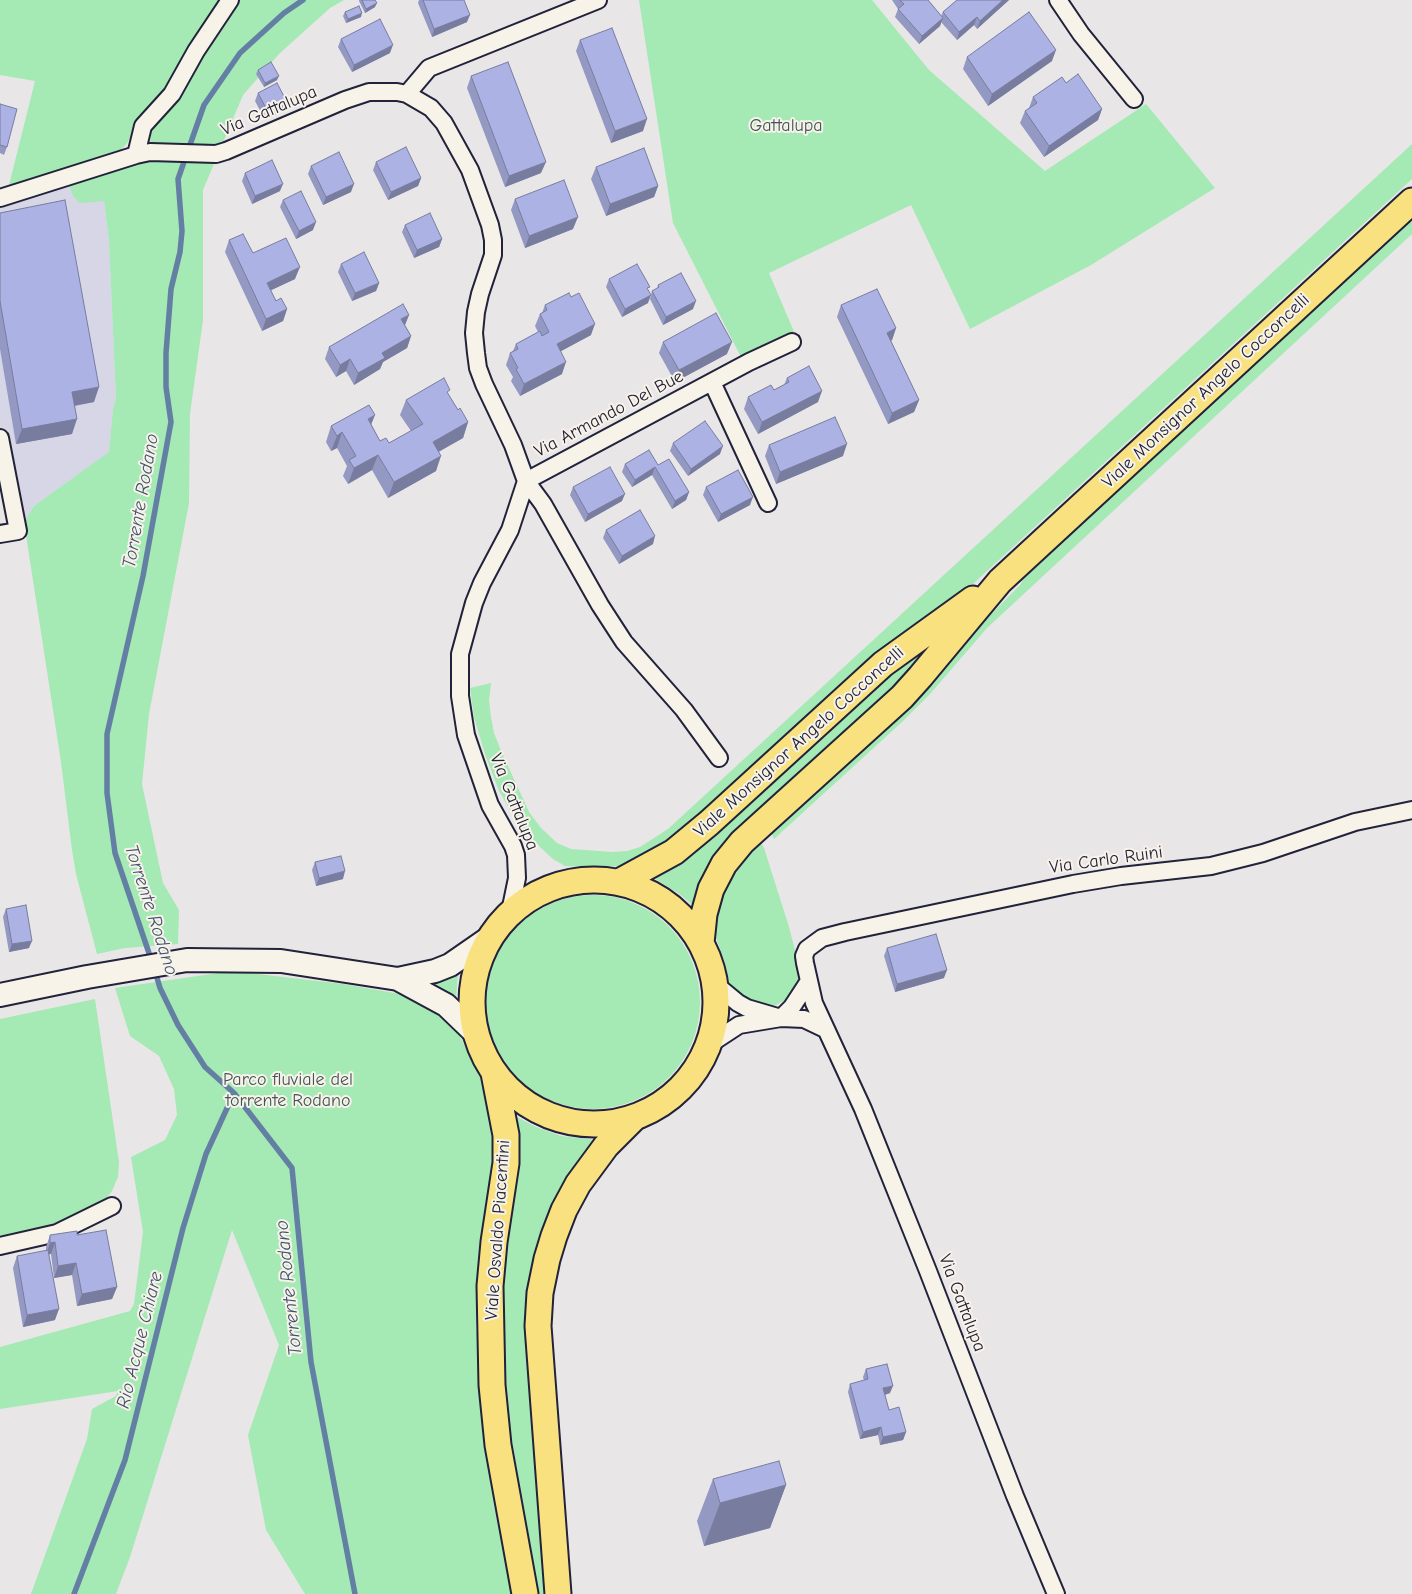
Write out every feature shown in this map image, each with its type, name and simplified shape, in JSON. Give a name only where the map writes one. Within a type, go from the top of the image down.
[{"type":"main road","name":"Viale Monsignor Angelo Cocconcelli","points":[[619,882],[674,852],[709,823],[882,664],[1000,580],[1412,201]]},
{"type":"main road","name":"Viale Monsignor Angelo Cocconcelli","points":[[701,943],[704,914],[710,889],[724,864],[742,842],[902,697],[1000,580]]},
{"type":"main road","points":[[474,1032],[471,993],[474,974],[480,956],[489,938],[510,912],[543,890],[572,882],[600,879],[636,887],[667,903],[692,928],[710,963],[715,984],[714,1026],[708,1046],[698,1066],[684,1084],[668,1099],[634,1118],[606,1146],[578,1184],[564,1210],[547,1259],[540,1292],[538,1326],[558,1594]]},
{"type":"main road","points":[[398,979],[450,965],[489,938]]},
{"type":"main road","points":[[0,995],[87,977],[187,960],[281,961],[398,979],[446,1004],[474,1032],[494,1073],[510,1092],[530,1107],[553,1117],[578,1123],[603,1124],[634,1118]]},
{"type":"main road","name":"Viale Osvaldo Piacentini","points":[[494,1073],[506,1135],[506,1163],[494,1242],[490,1286],[492,1385],[498,1445],[525,1594]]},
{"type":"street","points":[[143,153],[143,126],[172,94],[196,51],[230,0]]},
{"type":"street","points":[[407,94],[429,68],[598,0]]},
{"type":"street","points":[[1058,0],[1081,34],[1134,99]]},
{"type":"street","name":"Via Gattalupa","points":[[0,198],[143,153],[216,154],[345,100],[369,92],[407,94],[431,108],[444,123],[470,170],[490,225],[493,255],[480,294],[474,333],[478,368],[513,445],[526,481],[544,504],[600,605],[624,642],[684,710],[720,758]]},
{"type":"street","name":"Via Armando Del Bue","points":[[526,481],[712,382],[792,342]]},
{"type":"street","name":"Via Armando Del Bue","points":[[712,382],[768,503]]},
{"type":"street","points":[[0,438],[18,531],[0,534]]},
{"type":"street","name":"Via Gattalupa","points":[[510,912],[517,878],[516,855],[514,846],[490,805],[466,736],[462,714],[460,654],[474,603],[491,565],[510,530],[526,481]]},
{"type":"street","name":"Via Carlo Ruini","points":[[807,949],[822,938],[845,932],[1073,884],[1122,876],[1211,866],[1263,853],[1356,822],[1412,810]]},
{"type":"street","name":"Via Gattalupa","points":[[807,949],[804,956],[814,1002],[863,1109],[1015,1496],[1056,1594]]},
{"type":"street","points":[[708,1046],[739,1025],[781,1018],[792,1008],[809,980]]},
{"type":"street","points":[[715,984],[738,1003],[748,1008],[781,1018],[804,1020],[826,1029]]},
{"type":"street","points":[[0,1246],[57,1233],[112,1206]]},
{"type":"shaded area","points":[[76,174],[104,200],[109,241],[116,398],[113,409],[109,453],[34,506],[18,531],[0,438],[0,196]]},
{"type":"green space","points":[[0,0],[344,0],[330,8],[279,54],[243,95],[203,190],[203,320],[190,414],[189,503],[149,714],[142,784],[163,883],[179,910],[178,944],[125,948],[97,954],[76,874],[61,762],[24,522],[34,506],[109,452],[113,409],[116,398],[109,241],[104,201],[80,203],[73,196],[70,187],[78,170],[150,144],[151,132],[167,112],[151,107],[136,121],[128,142],[120,151],[9,185],[35,81],[0,75]]},
{"type":"green space","name":"Gattalupa","points":[[639,0],[872,0],[929,70],[1045,171],[1146,104],[1215,188],[1091,265],[970,329],[911,205],[769,273],[795,334],[743,361],[673,223]]},
{"type":"green space","points":[[1412,144],[1412,179],[961,595],[657,854],[631,866],[565,866],[553,859],[541,848],[517,822],[499,791],[485,754],[474,717],[470,688],[491,683],[489,701],[491,717],[494,733],[502,753],[529,812],[541,828],[557,843],[571,849],[613,852],[627,851],[640,847],[668,829]]},
{"type":"green space","points":[[1412,216],[1412,234],[987,628],[930,694],[902,722],[774,839],[768,826],[898,709],[1020,585],[1024,578]]},
{"type":"green space","points":[[932,644],[889,692],[716,855],[702,878],[694,906],[678,893],[652,877],[883,676]]},
{"type":"green space","points":[[760,841],[764,848],[789,927],[802,977],[787,999],[774,1006],[767,1006],[743,999],[728,985],[725,963],[714,932],[718,899],[732,873]]},
{"type":"green space","points":[[593,895],[614,897],[634,903],[652,913],[675,934],[692,961],[698,981],[700,1002],[698,1023],[692,1043],[682,1061],[661,1084],[634,1101],[614,1107],[593,1109],[572,1107],[552,1101],[534,1091],[511,1070],[494,1043],[488,1023],[486,1002],[488,981],[494,961],[504,943],[525,920],[552,903],[572,897]]},
{"type":"green space","name":"Parco fluviale del torrente Rodano","points":[[232,971],[343,984],[406,995],[437,1009],[458,1032],[483,1084],[493,1117],[497,1141],[485,1222],[476,1326],[496,1496],[513,1594],[305,1594],[266,1530],[248,1435],[279,1345],[232,1230],[130,1557],[116,1594],[31,1594],[87,1439],[92,1409],[116,1396],[118,1391],[0,1409],[0,1347],[130,1311],[134,1304],[143,1232],[131,1157],[165,1140],[177,1115],[174,1089],[159,1056],[130,1036],[115,988]]},
{"type":"green space","points":[[458,972],[456,1000],[429,983]]},
{"type":"green space","points":[[95,999],[119,1162],[118,1177],[112,1191],[104,1201],[56,1225],[0,1239],[0,1019]]},
{"type":"green space","points":[[515,1116],[536,1127],[561,1136],[596,1140],[574,1169],[546,1225],[548,1594],[534,1594],[510,1471],[499,1328],[506,1233],[517,1179]]},
{"type":"building","points":[[362,0],[375,0],[377,3],[366,9]]},
{"type":"building","points":[[423,0],[464,0],[470,15],[434,29]]},
{"type":"building","points":[[900,0],[928,0],[943,18],[922,36],[898,9],[904,4]]},
{"type":"building","points":[[957,0],[1003,0],[980,21],[977,17],[959,32],[943,12]]},
{"type":"building","points":[[359,6],[362,13],[348,19],[345,12]]},
{"type":"building","points":[[1029,12],[1056,50],[992,94],[967,57]]},
{"type":"building","points":[[380,19],[393,45],[354,65],[341,39]]},
{"type":"building","points":[[612,28],[647,119],[615,131],[580,40]]},
{"type":"building","points":[[271,62],[279,76],[265,83],[258,70]]},
{"type":"building","points":[[508,62],[546,162],[509,176],[471,76]]},
{"type":"building","points":[[1078,74],[1102,109],[1049,146],[1025,111],[1037,103],[1033,97],[1062,77],[1066,83]]},
{"type":"building","points":[[277,83],[287,102],[268,112],[258,93]]},
{"type":"building","points":[[0,104],[17,109],[7,147],[0,145]]},
{"type":"building","points":[[406,147],[421,178],[391,192],[376,162]]},
{"type":"building","points":[[644,148],[658,186],[610,204],[596,167]]},
{"type":"building","points":[[339,152],[354,184],[326,197],[311,166]]},
{"type":"building","points":[[272,160],[283,184],[255,196],[245,173]]},
{"type":"building","points":[[564,180],[578,217],[529,236],[515,199]]},
{"type":"building","points":[[301,191],[316,222],[299,231],[283,200]]},
{"type":"building","points":[[65,200],[99,387],[72,392],[77,419],[22,429],[0,301],[0,213]]},
{"type":"building","points":[[430,213],[442,239],[417,250],[405,225]]},
{"type":"building","points":[[243,234],[253,253],[286,238],[300,267],[267,283],[276,301],[281,298],[287,309],[266,319],[229,240]]},
{"type":"building","points":[[364,252],[379,283],[355,293],[341,264]]},
{"type":"building","points":[[637,264],[650,287],[647,288],[651,295],[625,309],[609,279]]},
{"type":"building","points":[[681,273],[696,301],[666,317],[652,291],[659,287],[658,285]]},
{"type":"building","points":[[877,289],[896,328],[887,333],[919,400],[892,413],[841,305]]},
{"type":"building","points":[[569,293],[571,297],[579,293],[595,324],[557,344],[566,362],[524,384],[510,353],[518,349],[516,344],[540,331],[542,336],[549,332],[540,314],[547,310],[545,305]]},
{"type":"building","points":[[403,304],[409,315],[401,319],[411,336],[382,353],[385,358],[358,373],[350,359],[340,365],[329,347]]},
{"type":"building","points":[[716,313],[732,342],[679,370],[663,342]]},
{"type":"building","points":[[809,366],[822,391],[762,422],[748,397],[771,385],[774,390],[789,382],[787,378]]},
{"type":"building","points":[[444,378],[450,390],[447,392],[468,422],[433,442],[441,456],[394,482],[378,455],[354,468],[349,460],[356,456],[342,432],[337,436],[331,426],[369,405],[375,415],[368,419],[380,441],[386,438],[389,443],[423,424],[406,400]]},
{"type":"building","points":[[835,417],[847,444],[780,472],[769,445]]},
{"type":"building","points":[[705,421],[723,446],[691,469],[673,443]]},
{"type":"building","points":[[649,450],[658,465],[669,459],[689,492],[675,501],[655,467],[635,480],[625,464]]},
{"type":"building","points":[[610,467],[625,494],[588,514],[573,487]]},
{"type":"building","points":[[738,470],[753,497],[721,514],[706,487]]},
{"type":"building","points":[[640,510],[655,536],[622,556],[606,530]]},
{"type":"building","points":[[341,856],[345,871],[319,878],[315,862]]},
{"type":"building","points":[[26,905],[32,941],[12,944],[6,909]]},
{"type":"building","points":[[936,934],[947,970],[897,984],[887,948]]},
{"type":"building","points":[[106,1230],[117,1287],[82,1294],[76,1263],[58,1266],[55,1242],[50,1243],[50,1235],[77,1231],[77,1235]]},
{"type":"building","points":[[48,1250],[59,1309],[27,1315],[17,1256]]},
{"type":"building","points":[[887,1364],[893,1386],[883,1388],[889,1410],[899,1407],[906,1432],[883,1437],[881,1427],[863,1432],[850,1384],[868,1379],[866,1369]]},
{"type":"building","points":[[779,1461],[786,1485],[720,1503],[713,1479]]},
{"type":"waterway","name":"Torrente Rodano","points":[[152,962],[115,853],[107,793],[107,734],[143,576],[171,422],[166,387],[166,353],[171,289],[180,252],[182,231],[178,179],[204,105],[240,53],[284,13],[303,0]]},
{"type":"waterway","name":"Torrente Rodano","points":[[155,971],[160,988],[178,1025],[205,1067],[234,1093],[292,1168],[311,1362],[355,1594]]},
{"type":"waterway","name":"Rio Acque Chiare","points":[[74,1594],[125,1460],[183,1228],[206,1154],[234,1093]]}]
